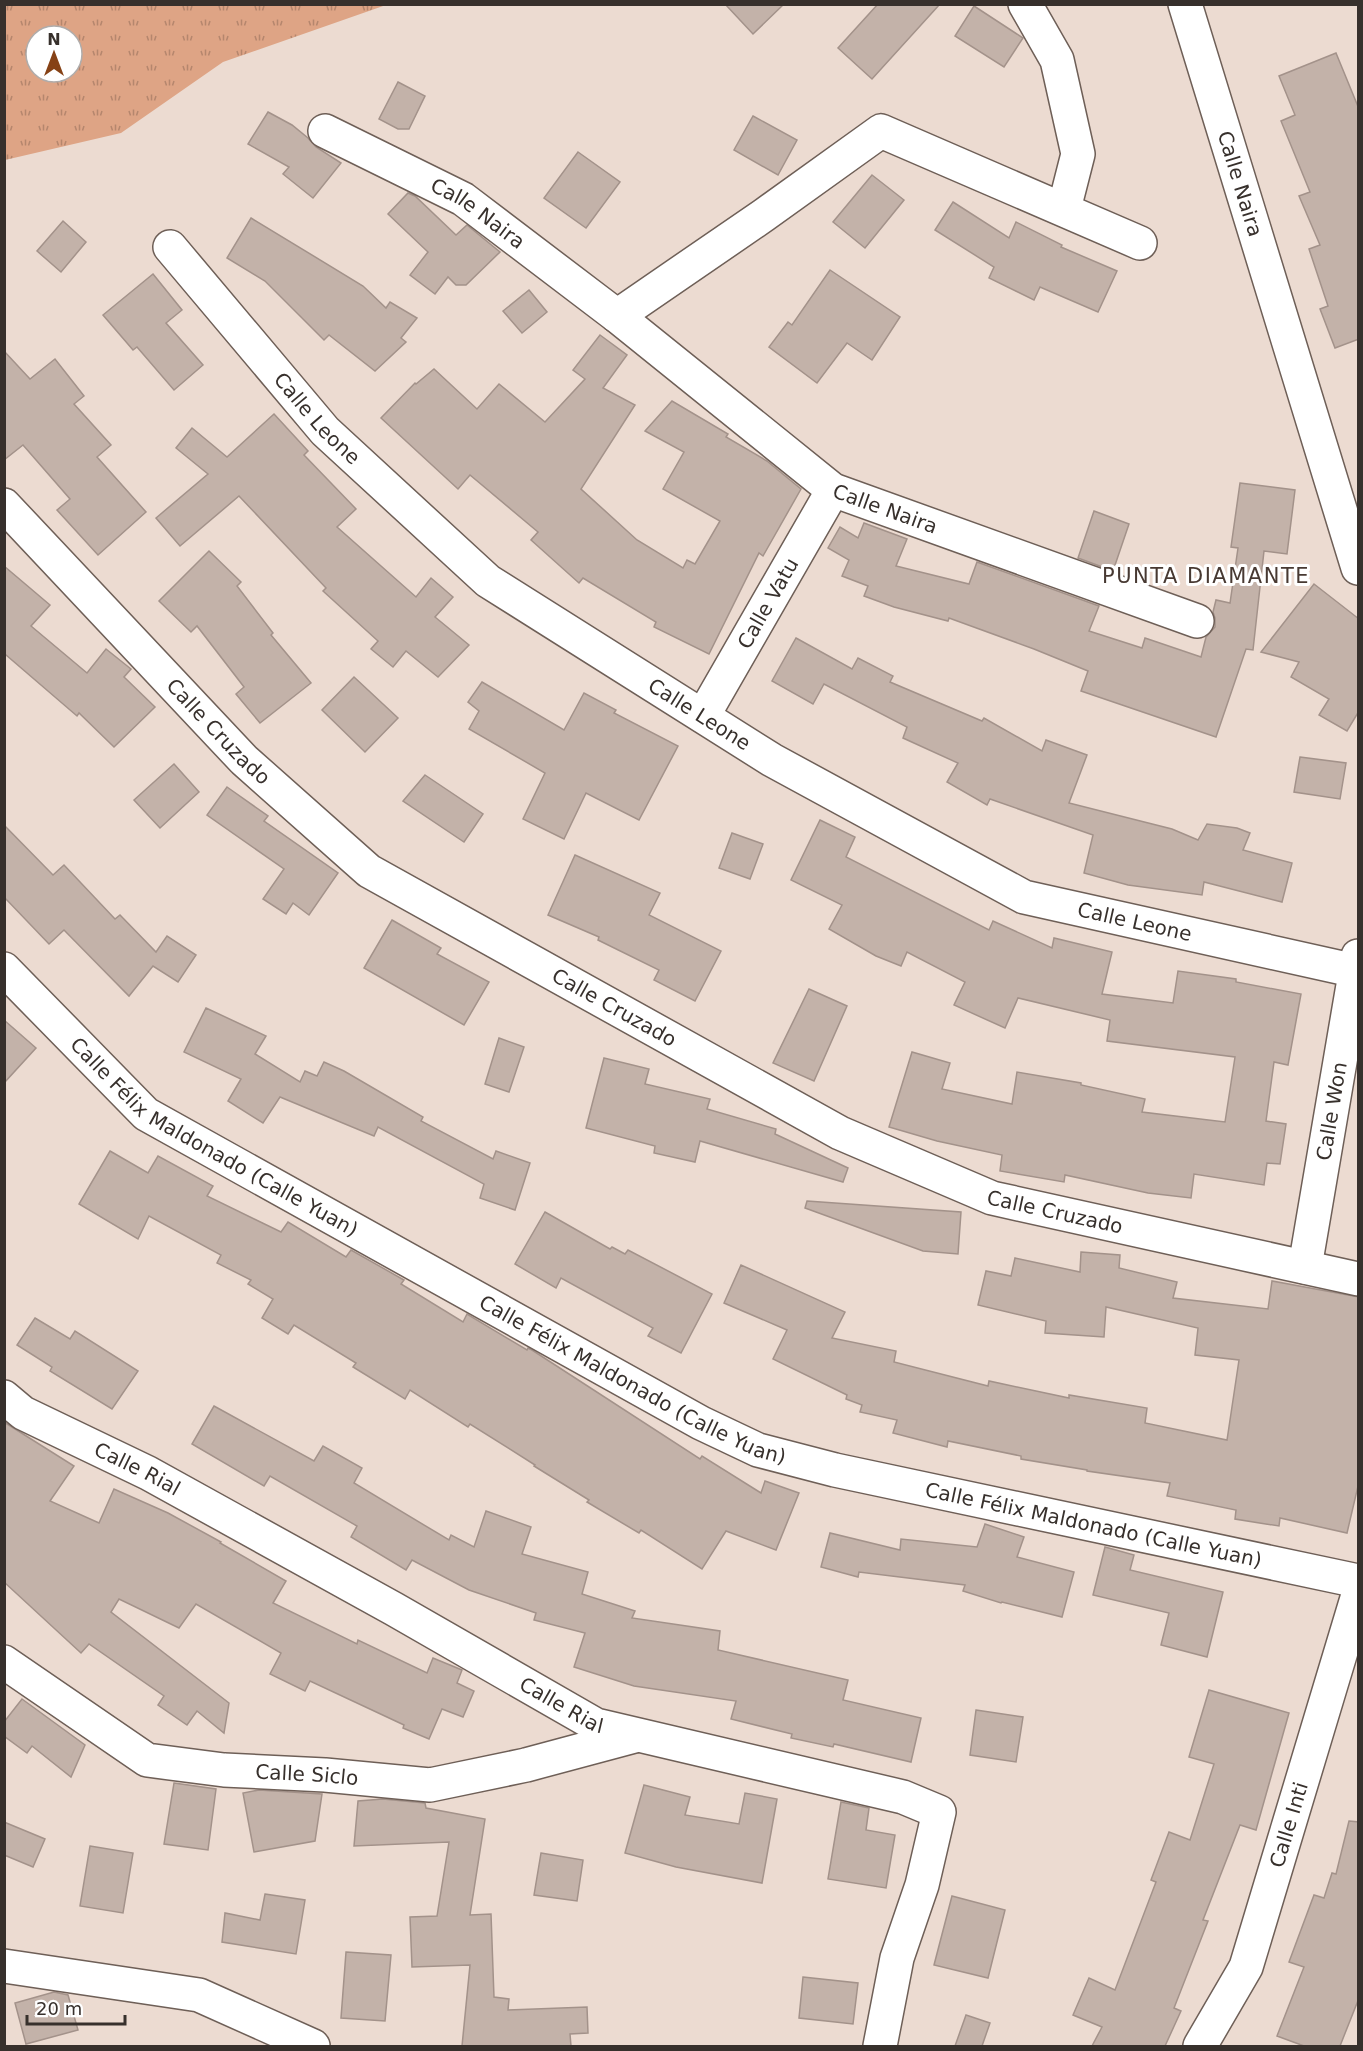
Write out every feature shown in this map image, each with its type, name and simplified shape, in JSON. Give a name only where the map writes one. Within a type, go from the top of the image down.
[{"type":"street","points":[[1025,4],[1057,60],[1077,154],[1064,209]]},
{"type":"street","name":"Calle Naira","points":[[1185,4],[1359,568]]},
{"type":"street","name":"Calle Naira","points":[[325,131],[463,199],[617,316],[833,490],[1197,621]]},
{"type":"street","points":[[617,316],[881,131],[1140,243]]},
{"type":"street","name":"Calle Leone","points":[[170,247],[325,431],[488,581],[772,760],[1024,897],[1357,963]]},
{"type":"street","name":"Calle Vatu","points":[[703,716],[833,490]]},
{"type":"street","name":"Calle Cruzado","points":[[4,505],[244,760],[369,871],[840,1132],[992,1198],[1359,1279]]},
{"type":"street","name":"Calle Won","points":[[1305,1267],[1357,963]]},
{"type":"street","name":"Calle Félix Maldonado (Calle Yuan)","points":[[4,969],[146,1114],[691,1417],[758,1450],[835,1470],[1359,1581]]},
{"type":"street","name":"Calle Rial","points":[[4,1397],[23,1413],[158,1479],[394,1609],[596,1725],[903,1797],[939,1812],[922,1885],[897,1958],[880,2046]]},
{"type":"street","name":"Calle Inti","points":[[1200,2046],[1246,1967],[1359,1595]]},
{"type":"street","name":"Calle Siclo","points":[[4,1662],[147,1760],[224,1770],[325,1774],[430,1785],[526,1765],[636,1736]]},
{"type":"street","points":[[4,1966],[199,1995],[313,2046]]},
{"type":"green space","points":[[386,4],[223,62],[121,133],[5,160],[4,5]]},
{"type":"building","points":[[725,4],[784,4],[753,34]]},
{"type":"building","points":[[878,4],[940,4],[872,79],[838,48]]},
{"type":"building","points":[[974,6],[1023,38],[1004,67],[955,36]]},
{"type":"building","points":[[1336,53],[1359,109],[1359,339],[1335,348],[1320,309],[1328,306],[1309,249],[1320,245],[1299,196],[1310,192],[1281,121],[1295,115],[1279,76]]},
{"type":"building","points":[[398,82],[425,96],[409,129],[398,129],[379,119]]},
{"type":"building","points":[[268,112],[292,125],[316,147],[341,163],[313,198],[283,174],[289,167],[248,144]]},
{"type":"building","points":[[753,116],[797,140],[778,175],[734,150]]},
{"type":"building","points":[[578,152],[620,182],[586,228],[544,198]]},
{"type":"building","points":[[872,175],[904,200],[865,248],[833,222]]},
{"type":"building","points":[[408,193],[415,196],[456,235],[467,225],[500,252],[466,285],[456,285],[448,277],[435,294],[410,275],[428,252],[388,214]]},
{"type":"building","points":[[953,202],[1009,238],[1016,222],[1062,245],[1061,247],[1117,271],[1098,312],[1040,287],[1034,300],[989,278],[994,267],[935,230]]},
{"type":"building","points":[[251,218],[363,286],[386,308],[390,302],[417,318],[401,338],[406,342],[375,371],[329,335],[324,340],[265,281],[227,258]]},
{"type":"building","points":[[63,221],[86,242],[61,272],[37,251]]},
{"type":"building","points":[[830,270],[900,317],[872,360],[847,343],[817,383],[769,347],[788,322],[792,325]]},
{"type":"building","points":[[153,274],[182,310],[166,323],[203,365],[174,390],[137,347],[133,350],[103,315]]},
{"type":"building","points":[[529,290],[547,312],[522,333],[503,311]]},
{"type":"building","points":[[600,335],[627,355],[603,388],[635,405],[581,489],[637,540],[683,568],[687,560],[695,564],[720,521],[663,489],[684,452],[645,431],[672,401],[728,434],[726,437],[767,461],[801,489],[763,556],[759,553],[709,654],[654,627],[656,622],[583,578],[579,583],[531,540],[538,532],[470,475],[458,489],[381,418],[415,383],[434,369],[477,409],[499,384],[545,422],[585,379],[573,370]]},
{"type":"building","points":[[4,351],[30,379],[55,359],[84,396],[74,404],[111,445],[97,457],[146,512],[98,555],[57,510],[70,499],[23,445],[4,460]]},
{"type":"building","points":[[274,414],[308,451],[304,455],[356,509],[337,527],[416,597],[431,578],[453,597],[435,617],[469,645],[438,677],[406,651],[393,667],[371,649],[378,641],[323,591],[326,588],[239,496],[180,546],[156,518],[208,474],[176,448],[192,428],[227,457]]},
{"type":"building","points":[[1240,483],[1295,490],[1287,554],[1264,551],[1253,650],[1246,649],[1216,737],[1081,691],[1088,671],[1034,649],[949,618],[948,621],[894,607],[864,596],[868,586],[842,576],[849,560],[828,548],[840,527],[858,538],[864,523],[907,539],[896,566],[969,584],[977,562],[1099,606],[1089,631],[1142,648],[1145,638],[1201,657],[1206,637],[1215,627],[1213,612],[1216,600],[1230,603],[1238,548],[1231,547]]},
{"type":"building","points":[[1094,511],[1129,524],[1113,571],[1078,558]]},
{"type":"building","points":[[209,551],[241,582],[237,586],[273,633],[271,635],[311,683],[260,723],[236,694],[244,687],[197,626],[191,632],[159,601]]},
{"type":"building","points":[[4,566],[50,605],[31,626],[87,673],[106,649],[131,669],[124,677],[155,707],[114,747],[79,713],[77,716],[6,655],[4,657]]},
{"type":"building","points":[[1314,584],[1359,619],[1359,711],[1347,731],[1319,715],[1329,699],[1291,677],[1299,662],[1261,652]]},
{"type":"building","points":[[796,638],[852,669],[858,658],[893,676],[890,682],[982,721],[984,718],[1042,751],[1046,740],[1087,755],[1069,803],[1172,829],[1198,840],[1207,824],[1237,828],[1250,833],[1243,850],[1292,863],[1282,902],[1204,882],[1202,895],[1128,885],[1084,873],[1093,835],[990,799],[987,805],[947,782],[958,763],[903,738],[907,727],[824,684],[813,704],[772,681]]},
{"type":"building","points":[[354,677],[398,718],[365,752],[322,710]]},
{"type":"building","points":[[482,682],[564,730],[584,693],[616,710],[614,713],[678,746],[639,820],[586,793],[564,839],[523,819],[545,773],[469,729],[479,711],[468,702]]},
{"type":"building","points":[[1300,757],[1346,763],[1340,799],[1294,792]]},
{"type":"building","points":[[174,764],[199,792],[160,828],[134,800]]},
{"type":"building","points":[[425,775],[483,814],[464,842],[403,801]]},
{"type":"building","points":[[227,787],[268,816],[264,821],[338,873],[309,915],[293,903],[286,914],[263,899],[284,869],[207,815]]},
{"type":"building","points":[[820,820],[855,837],[846,857],[989,930],[993,921],[1052,948],[1054,938],[1112,952],[1102,994],[1173,1003],[1178,971],[1236,979],[1236,982],[1301,994],[1288,1065],[1274,1062],[1266,1121],[1286,1124],[1280,1164],[1267,1163],[1264,1185],[1194,1174],[1191,1198],[1148,1193],[1065,1175],[1064,1182],[1000,1171],[1002,1155],[937,1141],[889,1127],[912,1052],[950,1063],[942,1089],[1012,1104],[1017,1072],[1081,1083],[1081,1085],[1145,1099],[1142,1112],[1225,1122],[1235,1057],[1107,1041],[1110,1020],[1018,998],[1005,1028],[954,1005],[965,982],[907,952],[901,966],[876,956],[829,929],[842,905],[791,880]]},
{"type":"building","points":[[4,825],[53,875],[64,865],[115,919],[120,915],[156,952],[167,936],[196,955],[178,982],[153,966],[129,996],[64,930],[49,944],[4,897]]},
{"type":"building","points":[[732,833],[763,844],[750,879],[719,868]]},
{"type":"building","points":[[575,855],[660,893],[649,915],[721,951],[695,1001],[654,980],[659,970],[598,940],[599,937],[548,915]]},
{"type":"building","points":[[392,920],[441,948],[437,954],[489,982],[464,1025],[364,968]]},
{"type":"building","points":[[809,989],[847,1006],[814,1081],[773,1063]]},
{"type":"building","points":[[206,1008],[266,1036],[255,1054],[300,1082],[305,1071],[317,1076],[324,1062],[344,1071],[423,1117],[421,1121],[493,1159],[496,1151],[530,1163],[515,1210],[480,1198],[484,1184],[378,1127],[374,1136],[280,1097],[263,1123],[228,1101],[241,1079],[184,1052]]},
{"type":"building","points":[[4,1020],[36,1048],[4,1083]]},
{"type":"building","points":[[499,1038],[524,1047],[509,1092],[485,1084]]},
{"type":"building","points":[[604,1058],[649,1069],[645,1084],[710,1099],[707,1109],[776,1129],[775,1134],[848,1168],[843,1182],[700,1141],[695,1162],[654,1153],[655,1146],[586,1128]]},
{"type":"building","points":[[110,1151],[148,1173],[158,1156],[213,1186],[207,1196],[281,1232],[288,1222],[346,1257],[351,1250],[404,1280],[401,1284],[463,1322],[467,1314],[527,1350],[528,1348],[532,1350],[700,1459],[702,1456],[761,1493],[765,1481],[799,1493],[776,1550],[726,1531],[702,1569],[641,1530],[639,1533],[587,1502],[589,1500],[470,1424],[468,1427],[410,1390],[405,1399],[353,1367],[356,1363],[294,1325],[288,1334],[262,1318],[273,1299],[248,1284],[251,1280],[217,1263],[221,1255],[149,1216],[138,1239],[79,1204]]},
{"type":"building","points":[[807,1201],[961,1212],[958,1254],[923,1251],[805,1208]]},
{"type":"building","points":[[545,1212],[610,1249],[612,1247],[625,1254],[628,1250],[712,1294],[681,1353],[648,1336],[653,1328],[561,1278],[556,1288],[515,1264]]},
{"type":"building","points":[[1081,1252],[1120,1255],[1119,1268],[1177,1282],[1173,1298],[1268,1309],[1272,1281],[1359,1297],[1359,1482],[1347,1533],[1280,1518],[1279,1526],[1235,1519],[1236,1510],[1167,1496],[1170,1483],[1021,1459],[1021,1456],[948,1441],[947,1447],[893,1433],[897,1420],[860,1412],[862,1405],[846,1399],[847,1395],[773,1359],[787,1330],[724,1303],[741,1265],[845,1312],[832,1338],[896,1351],[894,1362],[988,1386],[989,1381],[1069,1398],[1069,1395],[1147,1408],[1145,1423],[1227,1440],[1239,1360],[1195,1355],[1198,1328],[1106,1307],[1104,1337],[1045,1333],[1046,1321],[978,1305],[986,1271],[1011,1276],[1015,1258],[1080,1272]]},
{"type":"building","points":[[35,1318],[70,1339],[75,1331],[138,1371],[112,1409],[50,1371],[52,1367],[17,1345]]},
{"type":"building","points":[[214,1406],[314,1461],[323,1446],[362,1468],[354,1483],[449,1540],[451,1535],[474,1547],[486,1511],[531,1527],[522,1554],[588,1572],[582,1594],[635,1611],[632,1618],[720,1631],[718,1650],[848,1680],[843,1700],[921,1718],[911,1762],[834,1744],[833,1747],[791,1738],[792,1734],[731,1719],[736,1701],[634,1686],[574,1667],[585,1633],[534,1620],[536,1613],[469,1590],[412,1560],[406,1570],[351,1537],[357,1526],[270,1476],[264,1486],[192,1444]]},
{"type":"building","points":[[4,1422],[74,1466],[50,1501],[99,1523],[114,1489],[168,1513],[286,1581],[273,1603],[357,1644],[358,1640],[427,1673],[433,1658],[462,1670],[457,1683],[474,1691],[463,1717],[442,1709],[429,1739],[310,1681],[305,1691],[270,1674],[281,1653],[196,1604],[179,1628],[119,1599],[111,1612],[229,1703],[224,1733],[197,1711],[187,1725],[158,1705],[164,1696],[89,1644],[81,1653],[4,1582]]},
{"type":"building","points":[[985,1524],[1024,1537],[1017,1557],[1074,1572],[1062,1617],[1001,1603],[963,1591],[965,1585],[859,1572],[858,1577],[821,1567],[830,1533],[900,1550],[901,1539],[977,1547]]},
{"type":"building","points":[[1105,1547],[1134,1555],[1130,1570],[1223,1592],[1207,1657],[1161,1645],[1169,1613],[1093,1595]]},
{"type":"building","points":[[1209,1690],[1289,1713],[1256,1830],[1240,1825],[1203,1920],[1208,1921],[1174,2008],[1181,2011],[1165,2046],[1092,2046],[1102,2027],[1073,2015],[1089,1978],[1115,1990],[1156,1882],[1151,1880],[1169,1832],[1190,1840],[1214,1764],[1189,1757]]},
{"type":"building","points":[[22,1699],[85,1745],[71,1777],[32,1746],[27,1753],[4,1736],[4,1722]]},
{"type":"building","points":[[976,1710],[1023,1717],[1016,1762],[970,1755]]},
{"type":"building","points":[[174,1783],[216,1789],[208,1850],[164,1844]]},
{"type":"building","points":[[644,1785],[690,1797],[685,1815],[739,1824],[745,1793],[777,1799],[762,1883],[676,1867],[625,1853]]},
{"type":"building","points":[[259,1790],[322,1794],[315,1841],[254,1852],[243,1793]]},
{"type":"building","points":[[383,1799],[425,1803],[426,1808],[485,1819],[470,1915],[491,1914],[494,1997],[509,1999],[508,2010],[587,2007],[588,2033],[570,2034],[571,2046],[462,2046],[470,1965],[412,1967],[410,1917],[437,1916],[449,1842],[354,1846],[358,1801]]},
{"type":"building","points":[[841,1802],[869,1808],[866,1830],[895,1835],[886,1888],[828,1879]]},
{"type":"building","points":[[1349,1821],[1359,1822],[1359,1998],[1340,2046],[1304,2046],[1277,2036],[1304,1967],[1289,1962],[1314,1895],[1324,1898],[1332,1873],[1336,1874]]},
{"type":"building","points":[[4,1822],[45,1839],[33,1867],[4,1855]]},
{"type":"building","points":[[90,1846],[133,1853],[123,1913],[80,1906]]},
{"type":"building","points":[[541,1853],[583,1860],[577,1901],[534,1895]]},
{"type":"building","points":[[265,1894],[305,1900],[296,1954],[222,1942],[225,1913],[260,1920]]},
{"type":"building","points":[[952,1896],[1005,1910],[988,1978],[934,1965]]},
{"type":"building","points":[[346,1952],[391,1955],[385,2021],[341,2018]]},
{"type":"building","points":[[803,1977],[858,1983],[853,2024],[799,2018]]},
{"type":"building","points":[[54,1992],[68,1995],[78,2030],[26,2044],[15,2003]]},
{"type":"building","points":[[966,2015],[990,2023],[982,2046],[955,2046]]},
{"type":"district","name":"PUNTA DIAMANTE","points":[[1206,576]]}]
